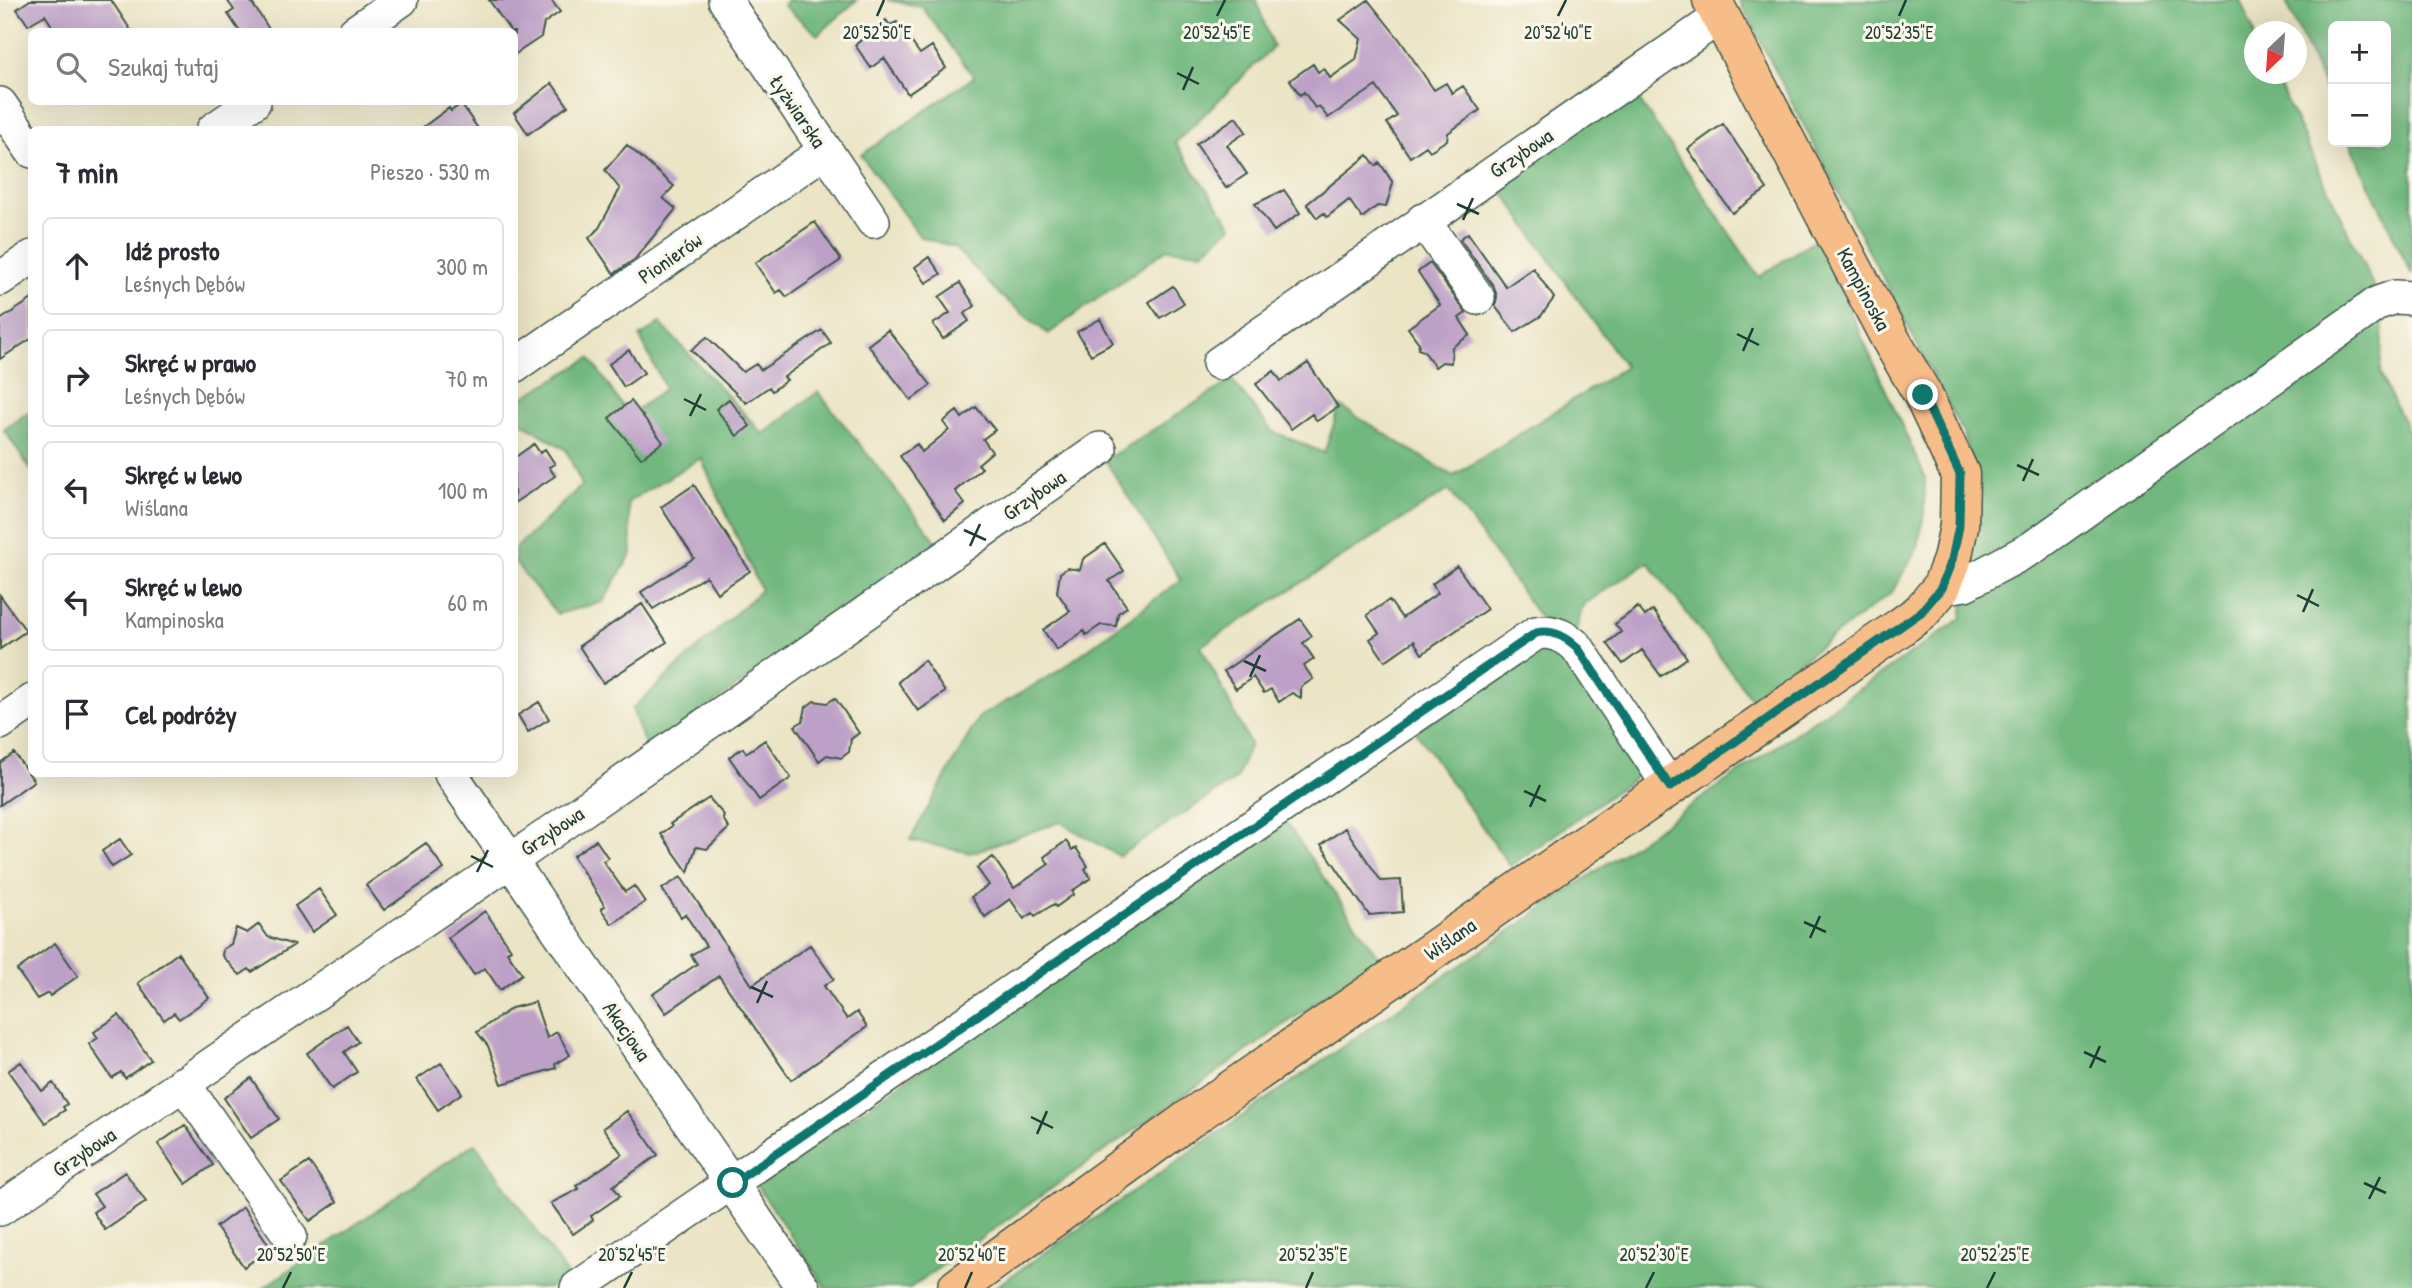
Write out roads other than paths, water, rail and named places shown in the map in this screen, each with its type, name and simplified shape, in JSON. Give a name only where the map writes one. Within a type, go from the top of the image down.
[{"type":"main road","name":"Kampinoska","points":[[1716,8],[1881,323],[1923,395],[1960,474],[1959,526],[1952,560],[1941,588]]},
{"type":"main road","name":"Wiślana","points":[[957,1288],[1189,1119],[1921,612],[1941,588]]},
{"type":"street","points":[[361,28],[401,0]]},
{"type":"street","name":"Łyżwiarska","points":[[724,0],[873,221]]},
{"type":"street","name":"Grzybowa","points":[[1219,363],[1423,220],[1716,8]]},
{"type":"street","points":[[0,104],[28,145]]},
{"type":"street","points":[[219,126],[250,105]]},
{"type":"street","name":"Pionierów","points":[[518,363],[825,151]]},
{"type":"street","points":[[1423,220],[1478,298]]},
{"type":"street","points":[[0,279],[28,260]]},
{"type":"street","points":[[1941,588],[1965,584],[2032,548],[2378,303],[2395,297],[2412,298]]},
{"type":"street","name":"Grzybowa","points":[[0,1209],[1100,449]]},
{"type":"street","points":[[578,1288],[1536,633],[1546,631],[1566,637],[1577,647],[1670,787]]},
{"type":"street","points":[[0,723],[28,704]]},
{"type":"street","name":"Akacjowa","points":[[453,777],[803,1288]]},
{"type":"street","points":[[183,1083],[290,1236]]}]
